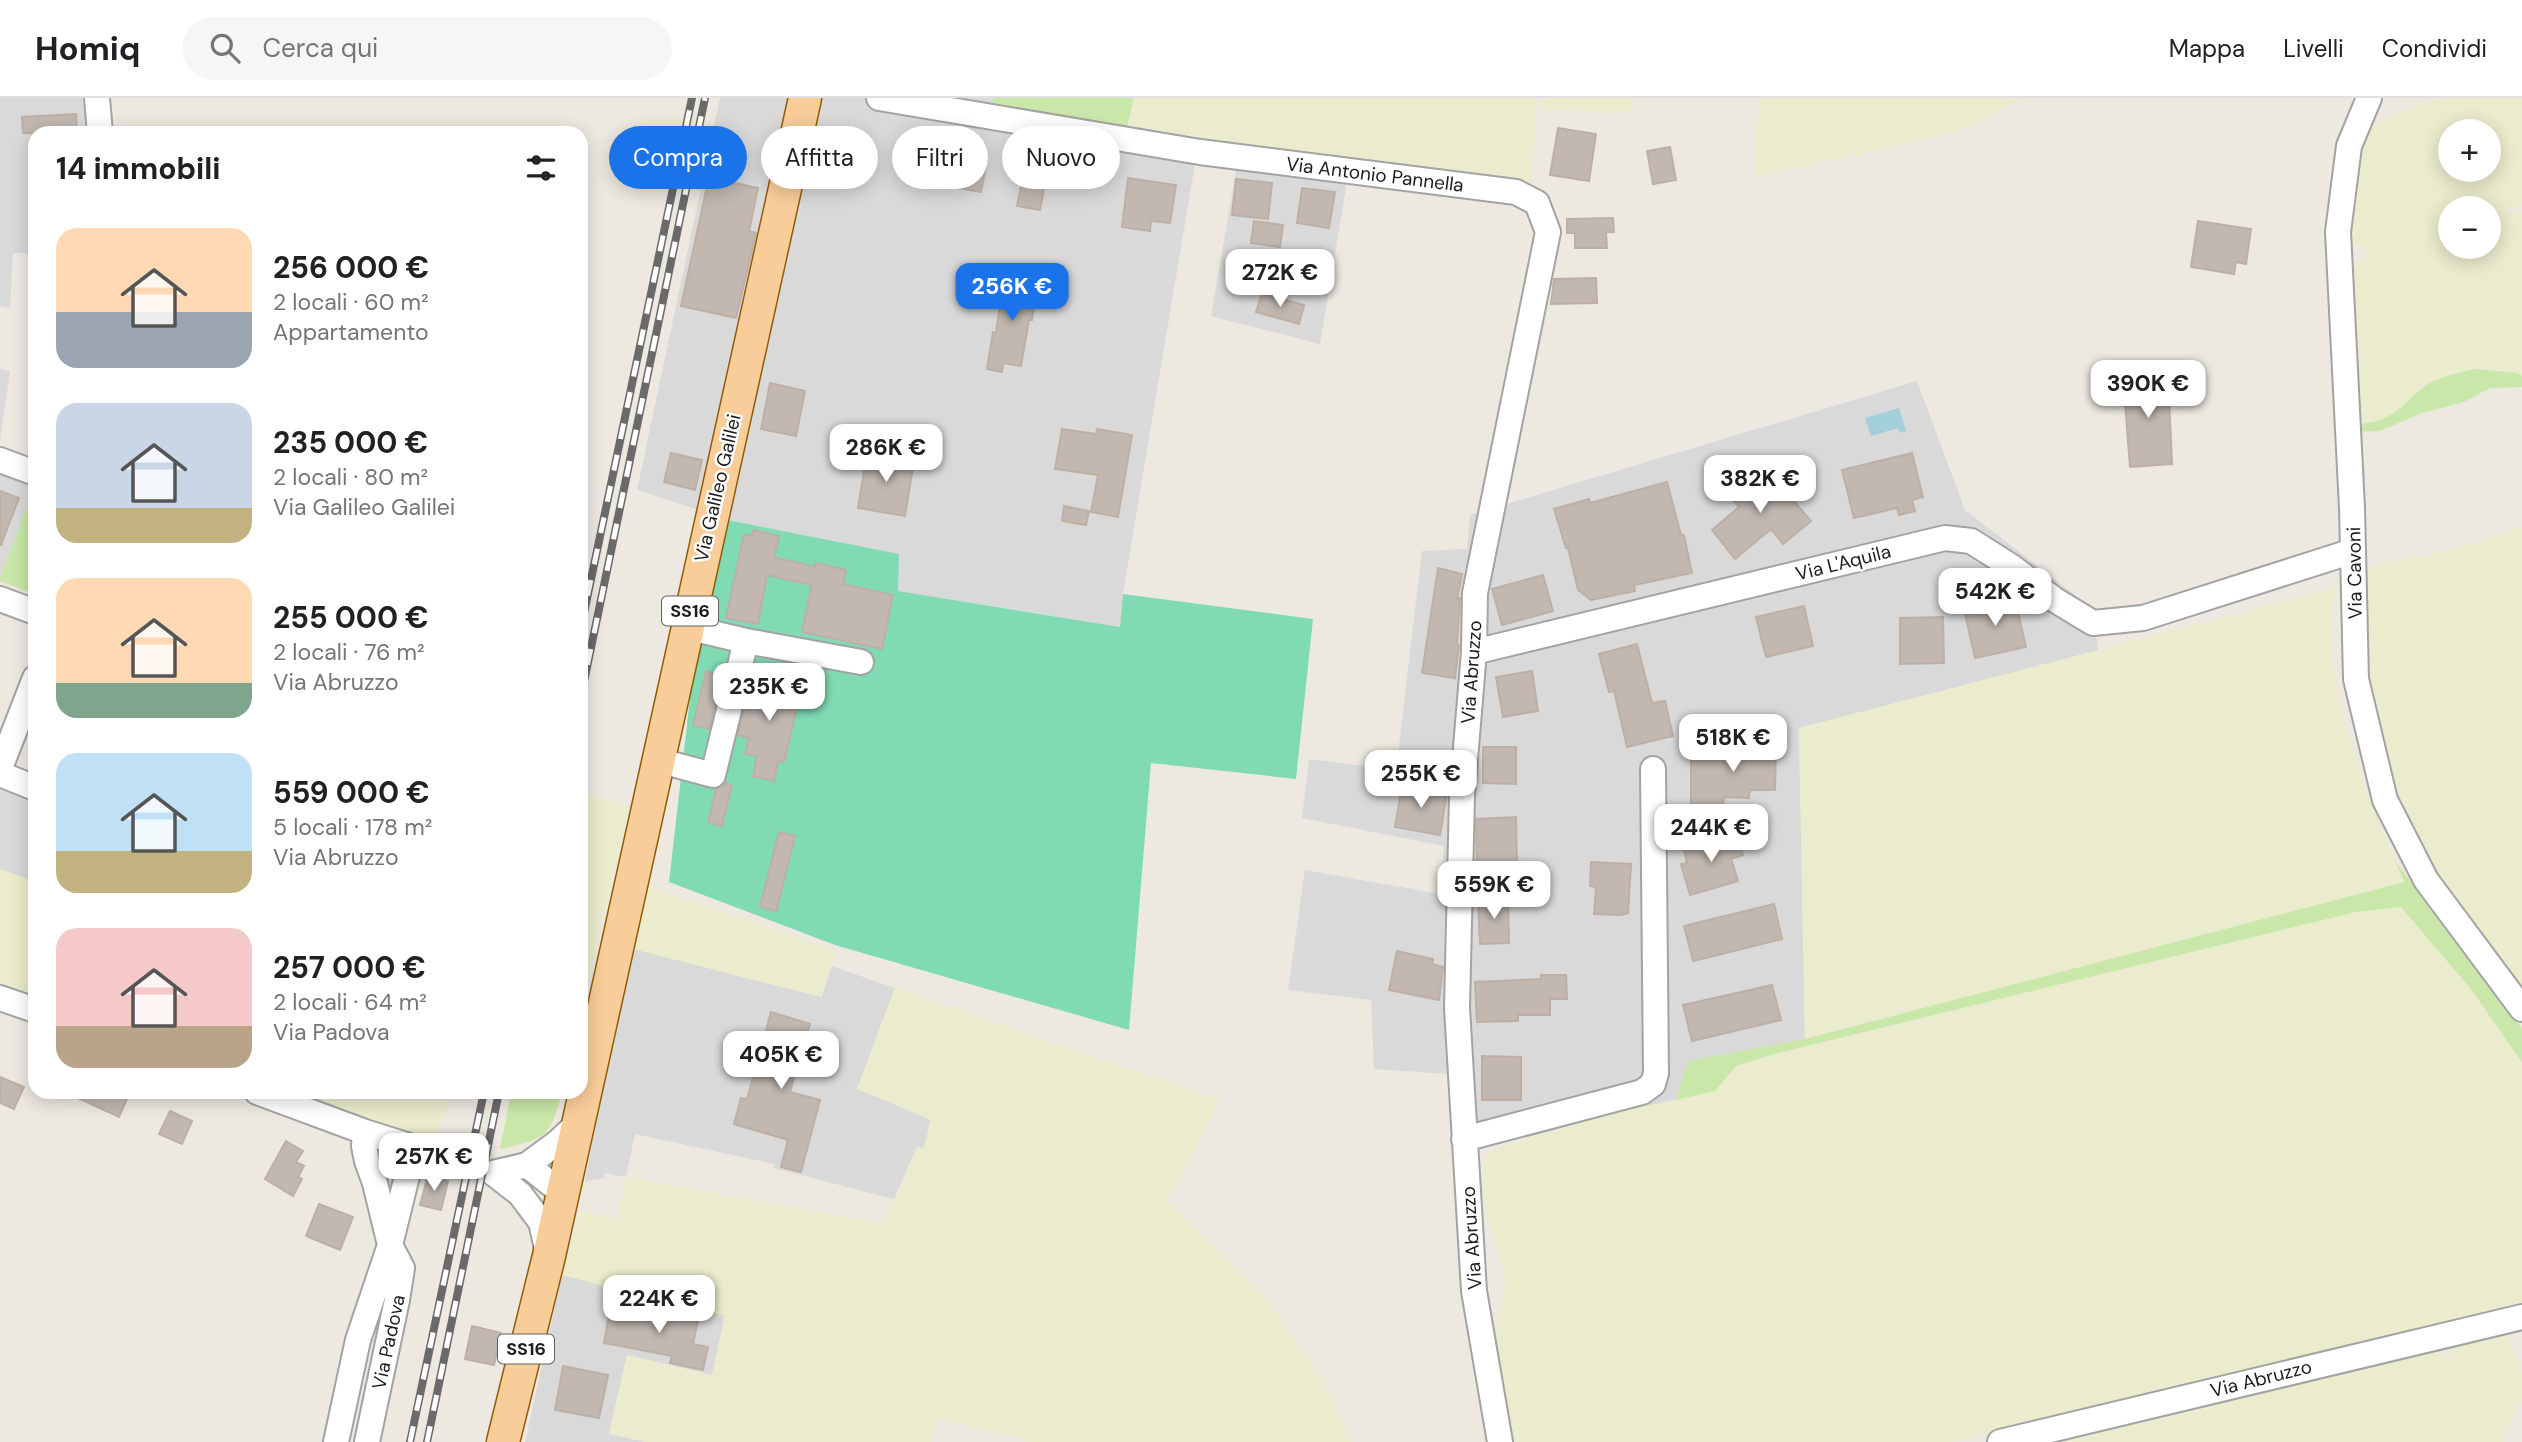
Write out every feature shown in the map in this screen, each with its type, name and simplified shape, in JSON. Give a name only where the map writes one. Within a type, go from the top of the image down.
[{"type":"main road","name":"Via Galileo Galilei","points":[[588,1074],[804,98]]},
{"type":"main road","name":"Via Galileo Galilei","points":[[577,1124],[582,1099]]},
{"type":"main road","name":"SS16","points":[[503,1442],[549,1256],[577,1124]]},
{"type":"street","points":[[97,98],[99,126]]},
{"type":"street","name":"Via Antonio Pannella","points":[[879,98],[1200,152],[1516,192],[1537,203]]},
{"type":"street","name":"Via Cavoni","points":[[2369,98],[2349,146],[2338,232],[2353,551],[2356,678],[2385,800],[2426,880],[2522,1009]]},
{"type":"street","name":"Via Abruzzo","points":[[1500,1442],[1474,1291],[1464,1139],[1457,1008],[1461,809],[1474,652],[1475,593],[1548,232],[1537,203]]},
{"type":"street","points":[[0,460],[28,470]]},
{"type":"street","name":"Via L'Aquila","points":[[1474,652],[1945,538],[1971,541],[2012,567],[2055,600],[2093,623],[2143,618],[2353,551]]},
{"type":"street","points":[[0,599],[28,609]]},
{"type":"street","points":[[686,627],[861,662]]},
{"type":"street","points":[[657,760],[713,775],[746,641]]},
{"type":"street","points":[[0,768],[28,696]]},
{"type":"street","points":[[1464,1139],[1642,1092],[1653,1084],[1656,1073],[1653,769]]},
{"type":"street","points":[[0,774],[28,785]]},
{"type":"street","points":[[0,998],[28,1008]]},
{"type":"street","points":[[276,1099],[365,1132],[461,1162]]},
{"type":"street","points":[[549,1256],[541,1223],[520,1194],[494,1173],[527,1165],[577,1124]]},
{"type":"street","name":"Via Padova","points":[[365,1132],[367,1161],[390,1245],[402,1268],[367,1442]]},
{"type":"street","points":[[336,1442],[358,1339],[390,1245],[414,1148]]},
{"type":"street","points":[[527,1165],[561,1192]]},
{"type":"street","points":[[520,1194],[561,1192]]},
{"type":"street","name":"Via Abruzzo","points":[[2000,1442],[2521,1321]]},
{"type":"street","points":[[358,1339],[387,1349]]},
{"type":"shaded area","points":[[0,98],[90,98],[93,126],[28,126],[28,253],[13,253],[10,308],[0,306]]},
{"type":"shaded area","points":[[720,98],[994,98],[992,105],[1090,126],[1002,126],[1002,189],[1120,189],[1120,132],[1347,181],[1320,344],[1211,316],[1236,171],[1195,164],[1123,594],[1120,627],[898,591],[732,521],[637,490],[701,189],[747,189],[747,126],[714,126]]},
{"type":"shaded area","points":[[0,369],[10,371],[0,441]]},
{"type":"shaded area","points":[[1917,381],[1965,510],[2093,609],[2098,651],[1799,728],[1805,1039],[1688,1061],[1676,1100],[1452,1147],[1448,1074],[1374,1069],[1371,1000],[1288,990],[1305,870],[1440,894],[1444,846],[1302,818],[1309,759],[1396,770],[1422,551],[1467,549],[1470,515]]},
{"type":"shaded area","points":[[0,466],[28,477],[28,504],[0,578]]},
{"type":"shaded area","points":[[2,785],[28,794],[28,879],[0,869]]},
{"type":"shaded area","points":[[630,948],[821,997],[831,966],[895,988],[857,1089],[931,1119],[924,1149],[917,1147],[894,1199],[773,1168],[774,1164],[635,1134],[626,1177],[605,1173],[604,1178],[585,1181]]},
{"type":"shaded area","points":[[562,1275],[725,1315],[712,1375],[627,1355],[609,1434],[646,1442],[525,1442]]},
{"type":"green space","points":[[994,98],[1134,98],[1126,131],[1120,130],[1120,126],[1099,126],[992,106]]},
{"type":"green space","points":[[1134,98],[1538,98],[1531,182],[1126,131]]},
{"type":"green space","points":[[1545,98],[1632,98],[1632,112],[1542,109]]},
{"type":"green space","points":[[1759,98],[2021,98],[1983,120],[1942,136],[1755,177]]},
{"type":"green space","points":[[2441,98],[2522,98],[2522,205],[2505,212],[2522,212],[2522,376],[2517,373],[2476,369],[2462,372],[2426,385],[2384,419],[2359,423],[2342,262],[2355,263],[2370,258],[2364,248],[2347,238],[2358,132],[2408,109]]},
{"type":"green space","points":[[2476,369],[2517,373],[2522,376],[2522,387],[2490,388],[2464,402],[2422,413],[2380,431],[2351,432],[2359,425],[2390,415],[2435,380]]},
{"type":"green space","points":[[28,504],[28,592],[0,581]]},
{"type":"green space","points":[[711,514],[732,521],[899,554],[898,591],[1120,627],[1123,594],[1313,619],[1296,779],[1151,763],[1129,1030],[835,945],[669,882]]},
{"type":"green space","points":[[2522,527],[2522,999],[2431,876],[2390,796],[2364,696],[2363,568],[2466,546]]},
{"type":"green space","points":[[2336,588],[2331,616],[2333,664],[2344,724],[2367,793],[2404,882],[1805,1039],[1799,728]]},
{"type":"green space","points":[[588,795],[630,806],[588,981]]},
{"type":"green space","points":[[2396,862],[2522,1028],[2522,1062],[2470,988],[2401,907],[2356,912],[1774,1054],[1736,1066],[1715,1091],[1676,1100],[1688,1061],[1805,1039],[2404,882]]},
{"type":"green space","points":[[0,869],[28,879],[28,992],[0,982]]},
{"type":"green space","points":[[644,885],[836,951],[822,997],[630,948]]},
{"type":"green space","points":[[2402,907],[2470,988],[2522,1062],[2522,1304],[1954,1442],[1512,1442],[1494,1329],[1506,1283],[1482,1193],[1482,1167],[1486,1157],[1496,1148],[1603,1115],[1715,1091],[1736,1066],[1774,1054],[2356,912]]},
{"type":"green space","points":[[895,988],[1219,1100],[1167,1201],[1270,1303],[1322,1380],[1352,1442],[1025,1442],[1025,1439],[936,1418],[931,1442],[646,1442],[609,1434],[627,1355],[712,1375],[725,1316],[562,1275],[580,1211],[618,1219],[626,1177],[884,1224],[918,1147],[924,1148],[931,1120],[857,1089]]},
{"type":"green space","points":[[315,1099],[448,1099],[437,1142]]},
{"type":"green space","points":[[510,1099],[560,1099],[554,1119],[543,1134],[536,1139],[500,1149]]},
{"type":"green space","points":[[2503,1322],[2522,1375],[2522,1399],[2503,1442],[2019,1442],[2437,1337],[2442,1358],[2452,1356],[2445,1335]]},
{"type":"water","points":[[1899,408],[1906,431],[1900,433],[1898,428],[1871,436],[1865,418]]},
{"type":"building","points":[[76,114],[77,126],[28,126],[28,133],[23,133],[22,117]]},
{"type":"building","points":[[1558,128],[1596,134],[1589,181],[1550,175]]},
{"type":"building","points":[[1670,147],[1676,180],[1653,184],[1647,151]]},
{"type":"building","points":[[1128,178],[1176,185],[1170,223],[1151,221],[1150,231],[1122,227]]},
{"type":"building","points":[[1236,179],[1272,183],[1268,219],[1232,215]]},
{"type":"building","points":[[747,186],[758,188],[749,231],[756,233],[736,318],[681,306],[706,189],[747,189]]},
{"type":"building","points":[[1302,188],[1335,192],[1329,228],[1297,223]]},
{"type":"building","points":[[1020,189],[1044,189],[1040,210],[1017,206]]},
{"type":"building","points":[[1613,218],[1614,232],[1606,232],[1607,248],[1575,248],[1575,233],[1567,233],[1567,219]]},
{"type":"building","points":[[1254,221],[1283,225],[1280,247],[1251,243]]},
{"type":"building","points":[[2198,221],[2251,229],[2246,264],[2236,262],[2234,274],[2191,267]]},
{"type":"building","points":[[1004,277],[1038,282],[1021,366],[1003,363],[1002,372],[987,369],[993,332],[996,333]]},
{"type":"building","points":[[1596,278],[1597,303],[1551,304],[1554,279]]},
{"type":"building","points":[[1262,294],[1304,305],[1299,324],[1256,312]]},
{"type":"building","points":[[2168,374],[2172,464],[2130,467],[2123,376]]},
{"type":"building","points":[[770,383],[805,391],[796,436],[761,429]]},
{"type":"building","points":[[1062,429],[1096,434],[1097,429],[1132,435],[1118,517],[1091,512],[1098,475],[1055,469]]},
{"type":"building","points":[[671,453],[702,460],[695,490],[664,482]]},
{"type":"building","points":[[867,453],[914,461],[905,516],[858,508]]},
{"type":"building","points":[[1912,453],[1923,497],[1912,500],[1915,511],[1899,515],[1897,508],[1854,518],[1842,470]]},
{"type":"building","points":[[1765,467],[1811,521],[1783,544],[1771,529],[1735,559],[1712,530],[1739,507],[1730,496]]},
{"type":"building","points":[[1667,482],[1681,535],[1684,535],[1692,573],[1634,585],[1635,591],[1591,600],[1578,590],[1568,548],[1554,509],[1589,499],[1590,503]]},
{"type":"building","points":[[0,491],[19,498],[1,545],[0,545]]},
{"type":"building","points":[[1064,506],[1089,511],[1086,525],[1062,521]]},
{"type":"building","points":[[754,530],[779,536],[774,557],[815,567],[816,563],[846,570],[843,584],[893,595],[882,649],[802,632],[812,585],[767,575],[758,624],[726,618],[744,534],[752,536]]},
{"type":"building","points":[[1438,568],[1462,574],[1457,599],[1460,598],[1459,645],[1455,678],[1422,673]]},
{"type":"building","points":[[1543,575],[1553,611],[1502,625],[1492,589]]},
{"type":"building","points":[[2015,598],[2026,647],[1975,658],[1964,609]]},
{"type":"building","points":[[1804,606],[1813,646],[1766,657],[1756,617]]},
{"type":"building","points":[[1943,617],[1944,663],[1900,664],[1900,618]]},
{"type":"building","points":[[1637,644],[1652,703],[1665,701],[1673,736],[1627,747],[1614,691],[1609,692],[1599,654]]},
{"type":"building","points":[[706,671],[722,676],[709,729],[693,725]]},
{"type":"building","points":[[1532,671],[1538,711],[1503,717],[1496,677]]},
{"type":"building","points":[[763,675],[802,684],[784,762],[778,761],[774,781],[753,776],[757,756],[745,754],[749,738],[738,735],[750,685],[760,688]]},
{"type":"building","points":[[1749,741],[1776,741],[1775,790],[1750,790],[1749,798],[1724,797],[1723,807],[1691,807],[1691,757],[1720,757],[1720,749],[1749,750]]},
{"type":"building","points":[[1483,747],[1516,747],[1516,784],[1483,783]]},
{"type":"building","points":[[725,783],[732,785],[722,826],[708,822],[716,789]]},
{"type":"building","points":[[1402,786],[1447,793],[1440,835],[1395,827]]},
{"type":"building","points":[[1516,817],[1517,866],[1477,867],[1476,819]]},
{"type":"building","points":[[779,832],[795,836],[776,911],[760,907]]},
{"type":"building","points":[[1737,834],[1743,855],[1731,859],[1738,881],[1690,895],[1681,864],[1687,863],[1684,849]]},
{"type":"building","points":[[1591,862],[1631,864],[1628,913],[1594,914],[1596,887],[1590,886]]},
{"type":"building","points":[[1478,899],[1508,899],[1509,943],[1480,944]]},
{"type":"building","points":[[1774,904],[1782,939],[1693,961],[1684,926]]},
{"type":"building","points":[[1397,951],[1433,959],[1432,964],[1443,967],[1439,1000],[1389,990]]},
{"type":"building","points":[[1541,975],[1566,975],[1567,999],[1550,999],[1550,1015],[1518,1015],[1518,1021],[1477,1022],[1475,982],[1541,979]]},
{"type":"building","points":[[1772,985],[1781,1020],[1692,1041],[1683,1005]]},
{"type":"building","points":[[771,1012],[810,1024],[790,1092],[820,1100],[801,1172],[781,1167],[788,1140],[734,1124],[741,1098],[747,1099]]},
{"type":"building","points":[[1482,1056],[1521,1057],[1521,1100],[1482,1100]]},
{"type":"building","points":[[0,1077],[24,1087],[14,1109],[0,1103]]},
{"type":"building","points":[[80,1099],[127,1099],[119,1117]]},
{"type":"building","points":[[170,1111],[192,1121],[182,1144],[159,1134]]},
{"type":"building","points":[[286,1141],[303,1151],[296,1162],[304,1166],[298,1177],[302,1179],[293,1196],[265,1179]]},
{"type":"building","points":[[428,1176],[448,1181],[441,1210],[420,1205]]},
{"type":"building","points":[[319,1204],[353,1217],[340,1250],[306,1236]]},
{"type":"building","points":[[677,1305],[700,1309],[693,1344],[708,1347],[703,1370],[670,1363],[672,1356],[604,1343],[610,1309],[674,1322]]},
{"type":"building","points":[[472,1326],[501,1333],[494,1365],[465,1359]]},
{"type":"building","points":[[563,1366],[608,1375],[599,1418],[555,1410]]},
{"type":"tunnel","points":[[461,1162],[493,1173]]},
{"type":"railway","points":[[588,594],[692,98]]},
{"type":"railway","points":[[588,662],[705,98]]},
{"type":"railway","points":[[410,1442],[483,1099]]},
{"type":"railway","points":[[427,1442],[498,1099]]}]
